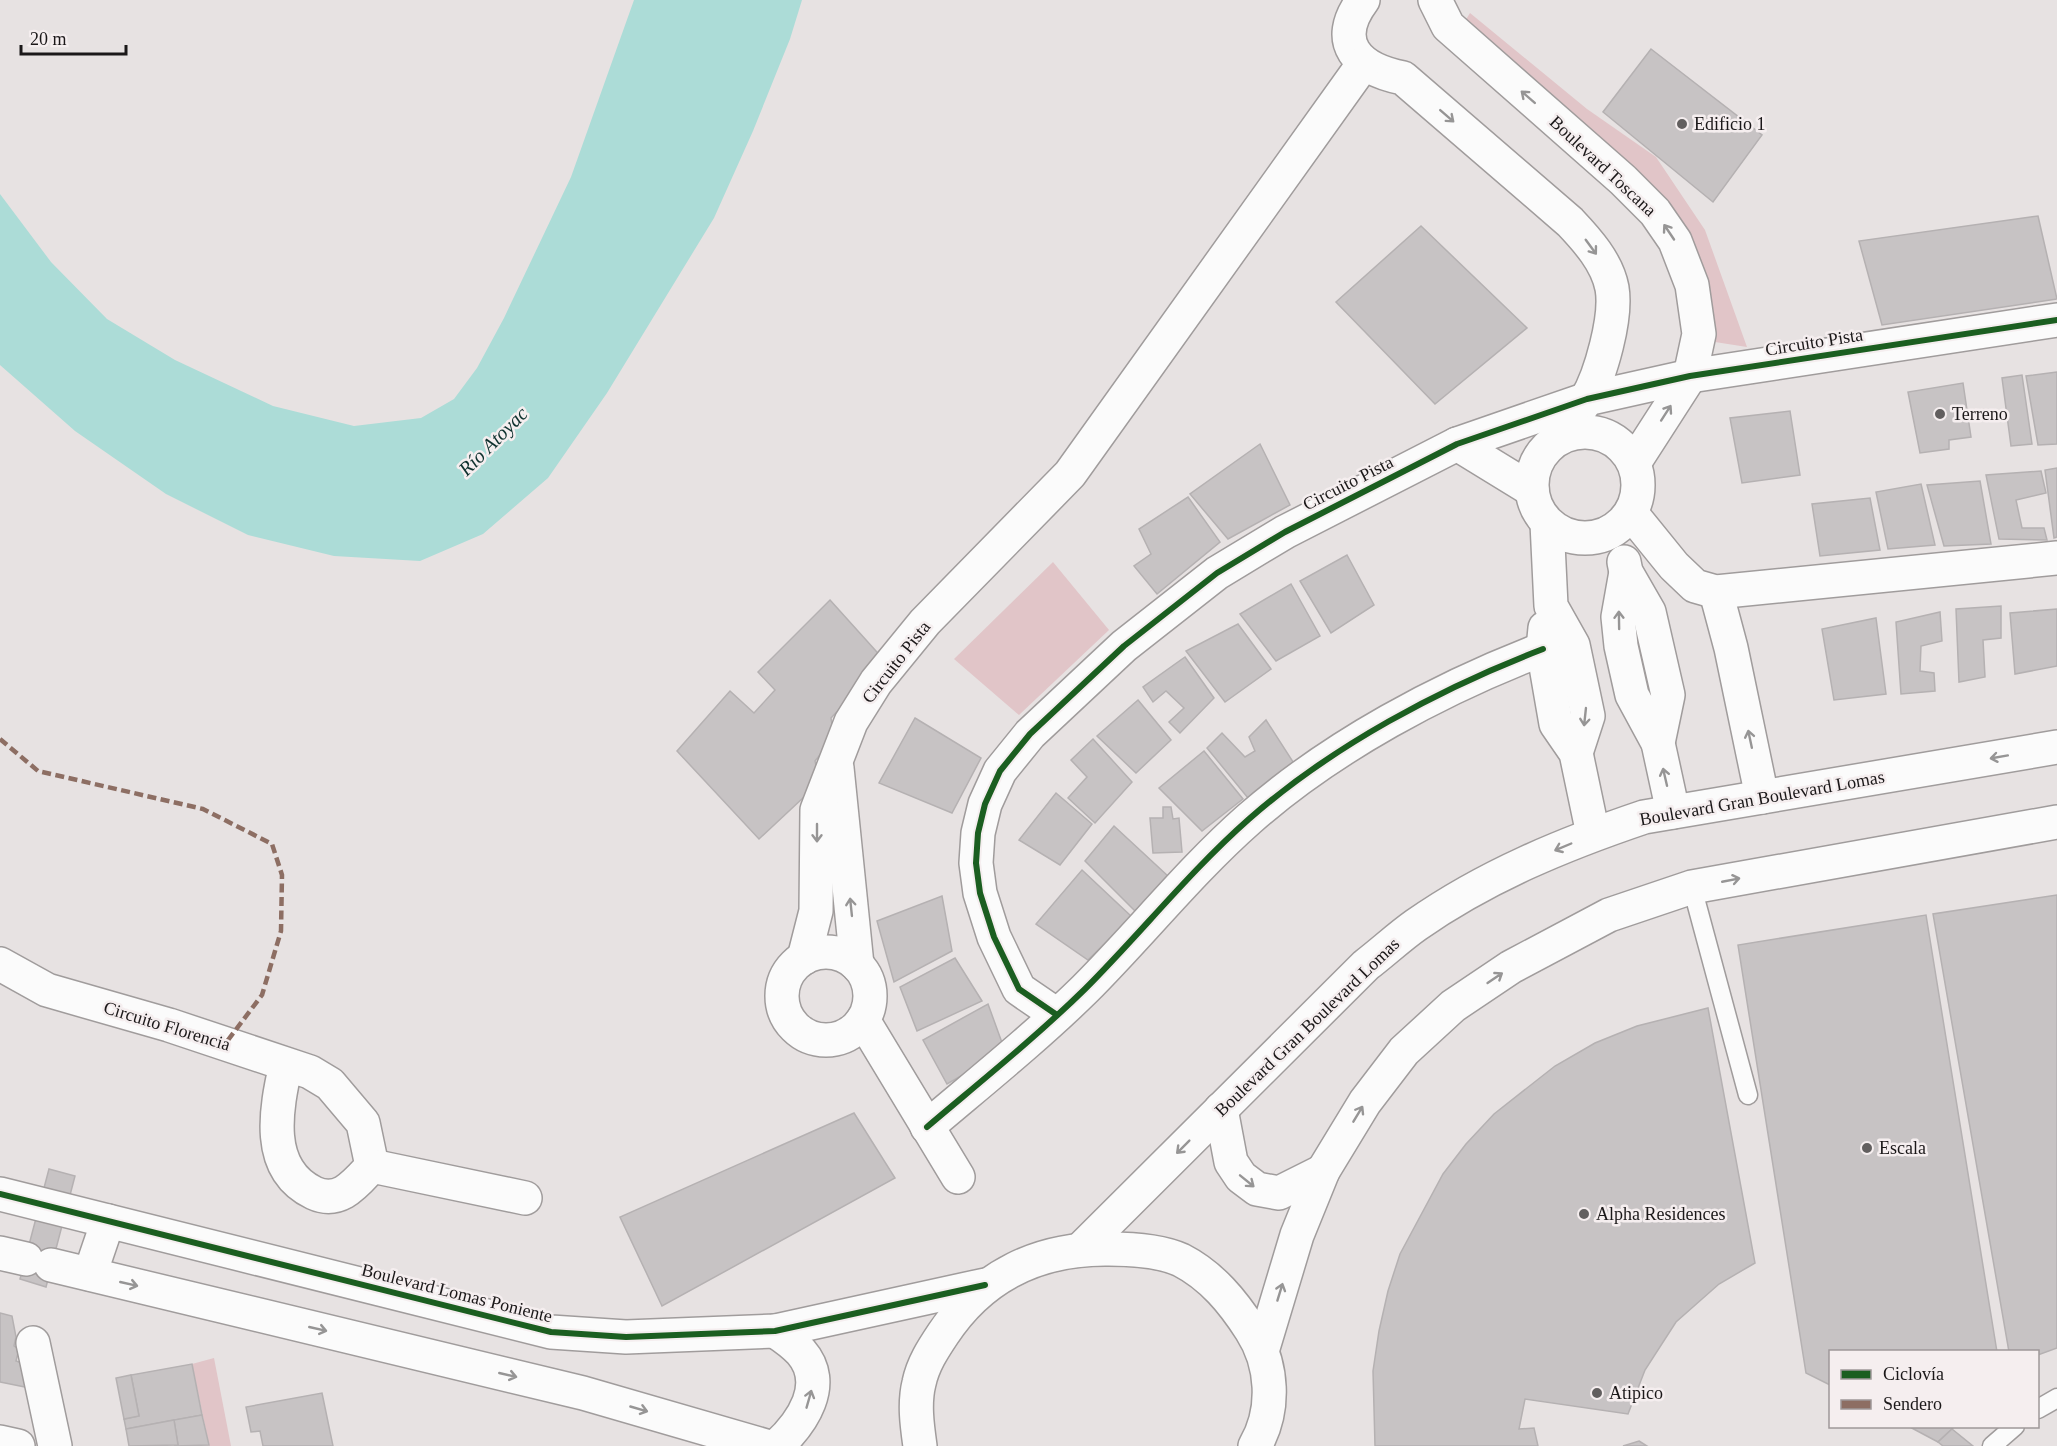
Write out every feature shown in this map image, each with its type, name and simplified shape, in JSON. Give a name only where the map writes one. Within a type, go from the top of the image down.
[{"type":"street","points":[[1363,0],[1350,17],[1348,28],[1351,45],[1364,63],[1384,74],[1403,78],[1570,222],[1593,247],[1612,288],[1611,325],[1587,399],[1559,438],[1538,460],[1533,475],[1532,490],[1537,508],[1547,523],[1563,534],[1582,539],[1601,536],[1625,521],[1638,497],[1639,479],[1634,462],[1624,448],[1610,437],[1593,432],[1575,432],[1559,438]]},
{"type":"street","name":"Boulevard Toscana","points":[[1435,0],[1448,26],[1623,180],[1655,212],[1675,241],[1692,285],[1699,334],[1689,376],[1634,462]]},
{"type":"street","name":"Circuito Pista","points":[[804,958],[816,911],[817,810],[851,722],[876,682],[925,622],[1070,474],[1364,63]]},
{"type":"street","name":"Circuito Pista","points":[[1057,1015],[1019,989],[994,937],[980,893],[976,863],[978,833],[985,804],[1000,771],[1030,734],[1116,653],[1217,573],[1285,532],[1457,444],[1587,399],[1689,376],[2057,320]]},
{"type":"street","points":[[1457,444],[1532,490]]},
{"type":"street","points":[[1625,521],[1626,572],[1649,612],[1668,695],[1658,742],[1673,812]]},
{"type":"street","points":[[1625,521],[1695,585],[1716,592],[2057,558]]},
{"type":"street","points":[[1547,523],[1551,606],[1544,649],[1556,724],[1576,753],[1593,834]]},
{"type":"street","points":[[1716,592],[1731,648],[1762,797]]},
{"type":"street","points":[[1551,606],[1574,645],[1588,716],[1576,753]]},
{"type":"street","points":[[927,1127],[1057,1015],[1250,818],[1388,720],[1496,667],[1544,649]]},
{"type":"street","name":"Boulevard Gran Boulevard Lomas","points":[[1081,1249],[1366,966],[1414,926],[1470,890],[1520,865],[1593,834],[1644,817],[2057,747]]},
{"type":"street","points":[[836,757],[857,965]]},
{"type":"street","points":[[1263,1348],[1296,1235],[1323,1171],[1365,1102],[1404,1051],[1453,1006],[1511,967],[1563,937],[1609,915],[1692,887],[2057,822]]},
{"type":"street","points":[[832,952],[846,957],[857,965],[866,978],[869,992],[869,1006],[863,1020],[853,1031],[841,1038],[826,1040],[812,1038],[799,1031],[789,1020],[783,1008],[782,993],[785,979],[804,958],[817,953],[832,952]]},
{"type":"street","name":"Circuito Florencia","points":[[0,964],[47,990]]},
{"type":"street","name":"Circuito Florencia","points":[[0,980],[47,990],[169,1025],[286,1064],[320,1078],[346,1102],[363,1123],[372,1166]]},
{"type":"street","points":[[863,1020],[958,1177]]},
{"type":"street","points":[[286,1064],[280,1092],[278,1138],[283,1166],[297,1184],[317,1195],[340,1196],[372,1166],[525,1198]]},
{"type":"street","points":[[1221,1109],[1231,1162],[1241,1178],[1257,1189],[1279,1193],[1323,1171]]},
{"type":"street","name":"Boulevard Lomas Poniente","points":[[0,1194],[551,1332],[626,1337],[775,1331],[985,1285]]},
{"type":"street","points":[[90,1274],[108,1221]]},
{"type":"street","points":[[920,1446],[916,1416],[918,1384],[929,1354],[954,1317],[985,1285],[1018,1267],[1046,1256],[1081,1249],[1130,1249],[1180,1260],[1215,1283],[1239,1310],[1263,1348],[1271,1383],[1261,1442]]},
{"type":"street","points":[[26,1259],[583,1393],[766,1446]]},
{"type":"street","points":[[775,1331],[800,1350],[813,1378],[811,1396],[801,1420],[777,1446]]},
{"type":"street","points":[[33,1343],[56,1446]]},
{"type":"street","points":[[0,1442],[18,1446]]},
{"type":"lane","points":[[1692,887],[1748,1095]]},
{"type":"lane","points":[[2039,1408],[2057,1398]]},
{"type":"lane","points":[[1992,1446],[2013,1428]]},
{"type":"shaded area","points":[[1470,13],[1587,109],[1656,157],[1705,230],[1747,347],[1715,342],[1674,231],[1459,31]]},
{"type":"shaded area","points":[[1053,562],[1109,630],[1019,715],[954,659]]},
{"type":"shaded area","points":[[214,1358],[231,1446],[202,1446],[209,1445],[192,1364]]},
{"type":"water","name":"Río Atoyac","points":[[634,0],[802,0],[790,39],[753,131],[714,218],[607,393],[548,478],[483,534],[420,561],[334,556],[248,535],[166,494],[75,431],[0,365],[0,194],[51,262],[107,319],[175,360],[273,406],[354,426],[421,418],[454,399],[477,368],[504,318],[571,177]]},
{"type":"building","name":"Edificio 1","points":[[1651,49],[1762,135],[1713,202],[1603,112]]},
{"type":"building","points":[[2038,216],[2057,299],[1882,325],[1859,241]]},
{"type":"building","points":[[1421,226],[1527,328],[1435,404],[1336,302]]},
{"type":"building","points":[[2057,372],[2057,444],[2038,445],[2026,376]]},
{"type":"building","points":[[2022,375],[2032,444],[2011,446],[2002,378]]},
{"type":"building","name":"Terreno","points":[[1963,383],[1971,437],[1949,440],[1949,449],[1920,453],[1908,392]]},
{"type":"building","points":[[1790,411],[1800,475],[1742,483],[1730,418]]},
{"type":"building","points":[[1260,444],[1290,505],[1228,539],[1190,494]]},
{"type":"building","points":[[2057,468],[2057,537],[2054,538],[2045,470]]},
{"type":"building","points":[[2041,471],[2046,493],[2016,500],[2022,528],[2044,528],[2047,540],[1999,539],[1986,475]]},
{"type":"building","points":[[1980,481],[1991,544],[1944,546],[1927,485]]},
{"type":"building","points":[[1921,484],[1935,545],[1888,549],[1876,492]]},
{"type":"building","points":[[1188,497],[1220,542],[1157,594],[1134,566],[1151,554],[1139,529]]},
{"type":"building","points":[[1870,498],[1880,550],[1820,556],[1812,504]]},
{"type":"building","points":[[1347,555],[1374,605],[1331,633],[1300,581]]},
{"type":"building","points":[[1291,584],[1320,636],[1276,661],[1240,614]]},
{"type":"building","points":[[830,600],[885,661],[831,718],[834,738],[815,761],[820,782],[759,839],[677,751],[730,691],[754,713],[775,690],[758,672]]},
{"type":"building","points":[[2001,606],[2001,638],[1983,640],[1985,677],[1959,682],[1956,609]]},
{"type":"building","points":[[2057,609],[2057,666],[2015,674],[2010,613]]},
{"type":"building","points":[[1940,612],[1942,641],[1921,646],[1920,671],[1934,673],[1935,691],[1901,694],[1896,622]]},
{"type":"building","points":[[1876,618],[1886,694],[1834,700],[1822,629]]},
{"type":"building","points":[[1238,624],[1271,669],[1225,702],[1186,651]]},
{"type":"building","points":[[1185,657],[1214,698],[1180,733],[1169,722],[1184,708],[1166,691],[1153,702],[1143,687]]},
{"type":"building","points":[[1138,700],[1171,740],[1136,773],[1097,736]]},
{"type":"building","points":[[915,718],[981,758],[952,813],[879,783]]},
{"type":"building","points":[[1266,720],[1295,765],[1248,798],[1207,748],[1222,733],[1245,757],[1255,751],[1249,737]]},
{"type":"building","points":[[1093,739],[1132,782],[1095,823],[1068,798],[1087,777],[1071,760]]},
{"type":"building","points":[[1204,751],[1243,799],[1202,831],[1159,788]]},
{"type":"building","points":[[1056,793],[1092,824],[1060,865],[1019,840]]},
{"type":"building","points":[[1163,807],[1171,807],[1173,819],[1179,818],[1182,852],[1153,853],[1150,818],[1163,818]]},
{"type":"building","points":[[1114,826],[1169,877],[1135,911],[1085,861]]},
{"type":"building","points":[[1082,870],[1132,917],[1088,960],[1036,924]]},
{"type":"building","points":[[2057,895],[2057,1348],[2039,1355],[2039,1350],[2009,1350],[1933,914]]},
{"type":"building","points":[[942,896],[952,951],[894,982],[877,921]]},
{"type":"building","name":"Escala","points":[[1926,915],[1997,1350],[1829,1350],[1829,1384],[1806,1373],[1738,945]]},
{"type":"building","points":[[955,958],[982,1001],[917,1031],[900,987]]},
{"type":"building","points":[[988,1004],[1005,1051],[947,1084],[923,1040]]},
{"type":"building","name":"Alpha Residences","points":[[1708,1008],[1755,1263],[1719,1284],[1676,1322],[1645,1370],[1628,1414],[1525,1399],[1519,1429],[1534,1428],[1538,1446],[1375,1446],[1373,1371],[1388,1291],[1400,1254],[1443,1174],[1466,1144],[1494,1114],[1555,1066],[1595,1043],[1637,1026]]},
{"type":"building","points":[[854,1113],[895,1178],[662,1306],[620,1217]]},
{"type":"building","points":[[49,1169],[75,1176],[46,1287],[20,1279]]},
{"type":"building","points":[[0,1313],[12,1316],[16,1337],[14,1346],[19,1349],[16,1361],[22,1363],[25,1387],[0,1382]]},
{"type":"building","points":[[192,1364],[202,1415],[126,1429],[124,1419],[139,1416],[131,1375]]},
{"type":"building","points":[[131,1375],[139,1416],[124,1419],[116,1378]]},
{"type":"building","points":[[322,1393],[333,1446],[263,1446],[260,1431],[251,1432],[246,1407]]},
{"type":"building","points":[[202,1415],[209,1445],[174,1446],[178,1445],[174,1420]]},
{"type":"building","points":[[174,1420],[178,1445],[129,1446],[126,1429]]},
{"type":"building","points":[[1912,1428],[1953,1428],[1938,1442]]},
{"type":"building","points":[[1952,1429],[1973,1446],[1943,1446],[1938,1442]]},
{"type":"building","points":[[1639,1441],[1647,1446],[1623,1446]]},
{"type":"marked path","points":[[0,739],[38,771],[203,809],[272,844],[282,875],[281,931],[262,995],[225,1044]]},
{"type":"cycle path","points":[[1057,1015],[1019,989],[994,937],[980,893],[976,863],[978,833],[985,804],[1000,771],[1030,734],[1124,646],[1217,573],[1285,532],[1457,444],[1587,399],[1690,376],[2057,320]]},
{"type":"cycle path","points":[[927,1127],[1066,1007],[1106,968],[1206,860],[1281,792],[1352,743],[1389,721],[1466,682],[1543,649]]},
{"type":"cycle path","points":[[0,1194],[551,1332],[626,1337],[775,1331],[985,1285]]},
{"type":"place","name":"Edificio 1","points":[[1682,124]]},
{"type":"place","name":"Terreno","points":[[1940,414]]},
{"type":"place","name":"Escala","points":[[1867,1148]]},
{"type":"place","name":"Alpha Residences","points":[[1584,1214]]},
{"type":"place","name":"Atipico","points":[[1597,1393]]}]
